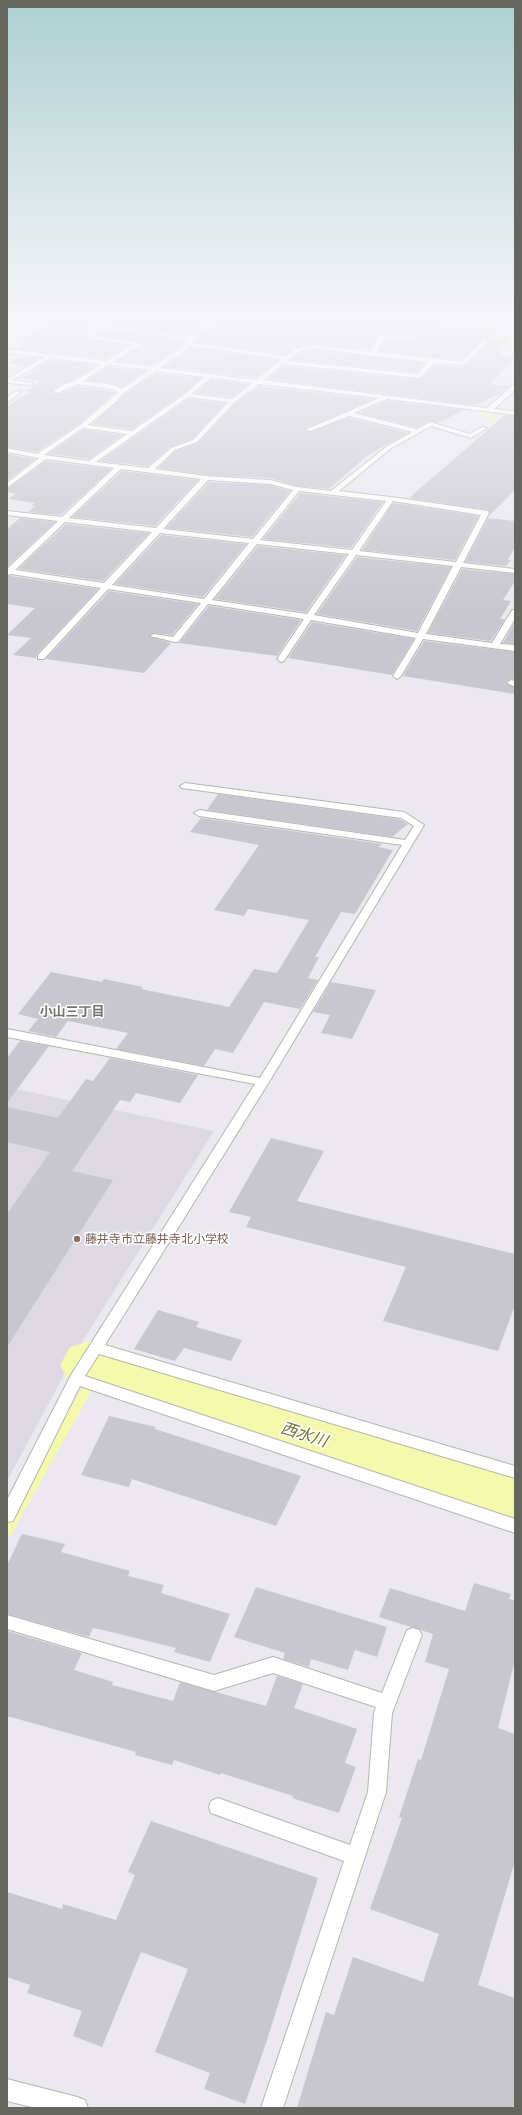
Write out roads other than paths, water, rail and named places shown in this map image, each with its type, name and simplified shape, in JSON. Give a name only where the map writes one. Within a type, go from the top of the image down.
[{"type":"street","points":[[7,486],[41,457],[98,414]]},
{"type":"street","points":[[90,463],[160,414]]},
{"type":"street","points":[[150,470],[173,449],[195,442],[221,414]]},
{"type":"street","points":[[309,430],[350,414],[418,431]]},
{"type":"street","points":[[334,492],[388,448],[430,424],[471,436],[484,428]]},
{"type":"street","points":[[82,426],[133,433]]},
{"type":"street","points":[[7,450],[41,457],[206,478],[270,482],[297,489],[334,492],[485,513],[457,563],[421,636],[397,676]]},
{"type":"street","points":[[8,572],[120,466]]},
{"type":"street","points":[[41,657],[160,530],[206,478]]},
{"type":"street","points":[[154,636],[175,640],[297,489]]},
{"type":"street","points":[[281,659],[353,552],[391,500]]},
{"type":"street","points":[[7,513],[257,540],[515,571]]},
{"type":"street","points":[[8,572],[206,601],[421,636],[515,648]]},
{"type":"street","points":[[494,646],[515,612]]},
{"type":"street","points":[[7,1516],[76,1380],[263,1082],[419,825],[404,815],[185,786]]},
{"type":"street","points":[[199,813],[408,843]]},
{"type":"street","points":[[7,1033],[263,1082]]},
{"type":"street","points":[[96,1348],[515,1472]]},
{"type":"street","points":[[76,1380],[515,1526]]},
{"type":"street","points":[[7,1622],[214,1683],[273,1665],[387,1703]]},
{"type":"street","points":[[272,2108],[377,1792],[383,1713],[413,1635]]},
{"type":"street","points":[[218,1807],[355,1856]]},
{"type":"street","points":[[7,2090],[77,2108]]},
{"type":"waterway","points":[[486,414],[495,422],[515,432]]},
{"type":"waterway","name":"西水川","points":[[94,1365],[515,1504]]},
{"type":"waterway","points":[[7,1532],[99,1367]]},
{"type":"place","name":"藤井寺市立藤井寺北小学校","points":[[77,1239]]},
{"type":"district","name":"小山三丁目","points":[[72,1012]]}]
